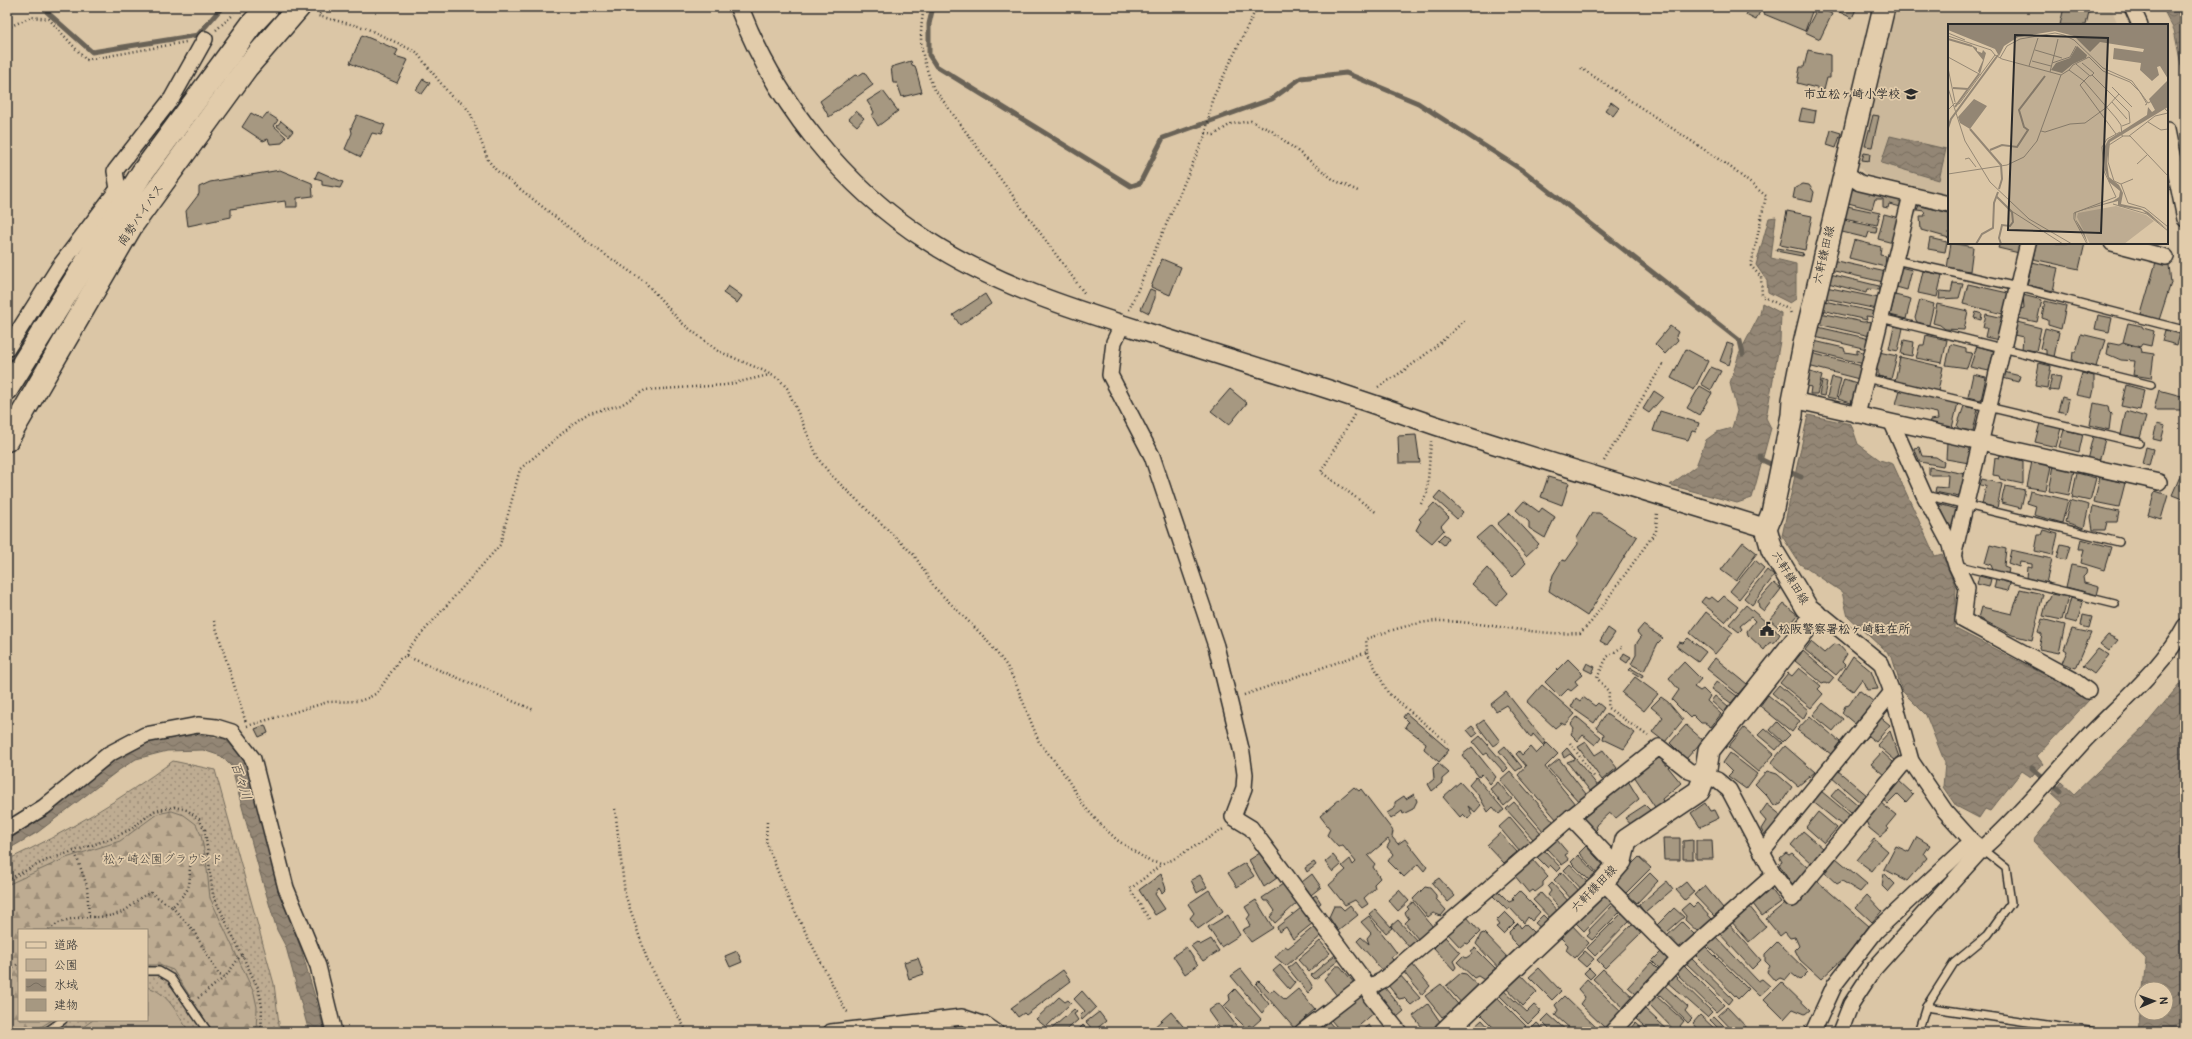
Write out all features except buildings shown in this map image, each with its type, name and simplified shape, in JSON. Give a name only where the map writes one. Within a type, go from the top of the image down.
[{"type":"highway","name":"南勢バイパス","points":[[7,390],[142,173],[252,24],[268,7]]},
{"type":"highway","name":"南勢バイパス","points":[[7,440],[132,225],[247,67],[299,7]]},
{"type":"main road","name":"六軒鎌田線","points":[[1445,1032],[1610,874],[1621,861],[1626,840],[1700,791],[1705,775],[1709,750],[1816,615],[1807,608],[1772,550],[1769,521],[1793,408],[1804,344],[1884,7]]},
{"type":"street","points":[[739,7],[765,64],[804,124],[824,149],[869,195],[926,240],[970,266],[1011,286],[1122,325],[1365,400],[1433,424],[1654,494],[1769,521]]},
{"type":"street","points":[[2132,7],[2140,24]]},
{"type":"street","points":[[7,349],[59,267],[118,189],[115,171],[172,98],[205,39]]},
{"type":"street","points":[[2168,135],[2185,219]]},
{"type":"street","points":[[1844,172],[1860,183],[1948,204]]},
{"type":"street","points":[[1857,415],[1911,195]]},
{"type":"street","points":[[1954,561],[1980,443],[2028,244]]},
{"type":"street","points":[[2116,244],[2166,257]]},
{"type":"street","points":[[1122,325],[1114,342],[1110,375],[1152,456],[1216,646],[1228,701],[1242,753],[1245,774],[1244,788],[1233,817],[1251,828],[1369,987],[1372,997],[1399,1032]]},
{"type":"street","points":[[1793,408],[1857,415],[1892,423],[1905,424],[1980,443],[2159,482]]},
{"type":"street","points":[[1892,423],[1924,495],[1948,542],[1954,561],[1967,588],[1963,620],[2072,679],[2088,691]]},
{"type":"street","points":[[1816,615],[1826,618],[1880,663],[1892,692],[1911,761],[1945,811],[1977,845]]},
{"type":"street","points":[[1813,1032],[1835,984],[1876,931],[1977,845],[2001,832],[2061,765],[2158,664],[2185,626]]},
{"type":"street","points":[[1762,852],[1892,692]]},
{"type":"street","points":[[7,830],[44,807],[109,754],[145,735],[198,725],[216,727],[232,732],[253,759],[286,888],[318,966],[334,1032]]},
{"type":"street","points":[[1302,1032],[1359,988],[1369,987],[1383,980],[1571,817],[1659,747],[1689,772],[1705,775],[1717,780],[1729,790],[1774,876],[1792,899],[1902,765],[1911,761]]},
{"type":"street","points":[[1571,817],[1610,874],[1679,958]]},
{"type":"street","points":[[1840,1032],[1851,1004],[1874,969],[1977,845]]},
{"type":"street","points":[[1612,1032],[1679,958],[1774,876]]},
{"type":"street","points":[[831,1032],[962,1017],[986,1025],[996,1032]]},
{"type":"lane","points":[[1895,260],[2018,287],[2180,329]]},
{"type":"lane","points":[[1881,318],[2151,385]]},
{"type":"lane","points":[[1866,378],[2139,443]]},
{"type":"lane","points":[[1924,495],[2119,542]]},
{"type":"lane","points":[[1954,561],[2115,604]]},
{"type":"lane","points":[[1918,1032],[1926,1007],[1954,963],[1988,935],[2011,903],[2006,868],[1977,845]]},
{"type":"lane","points":[[148,971],[159,970],[171,978],[208,1032]]},
{"type":"lane","points":[[1926,1007],[2095,1032]]},
{"type":"lane","points":[[46,1032],[62,1021]]},
{"type":"path","points":[[324,7],[318,16],[366,28],[416,52],[451,96],[463,104],[470,112],[488,160],[496,170],[591,245],[644,281],[682,322],[718,351],[779,379],[787,388],[819,460],[832,476],[914,555],[936,588],[985,638],[1007,666],[1016,684],[1039,742],[1061,769],[1084,806],[1117,840],[1149,861],[1161,864]]},
{"type":"path","points":[[924,7],[921,28],[922,56],[933,87],[1091,301],[1091,314]]},
{"type":"path","points":[[1122,325],[1206,132],[1212,100],[1257,7]]},
{"type":"path","points":[[7,28],[31,17],[49,19],[86,60],[205,39],[224,24]]},
{"type":"path","points":[[1581,68],[1728,166],[1766,196],[1751,266],[1761,277],[1762,296],[1790,310],[1791,317]]},
{"type":"path","points":[[1206,132],[1214,135],[1231,124],[1251,121],[1272,131],[1334,180],[1358,191]]},
{"type":"path","points":[[1595,475],[1663,364]]},
{"type":"path","points":[[241,743],[244,730],[248,725],[328,702],[359,701],[377,693],[400,660],[406,656],[410,648],[500,545],[520,469],[578,420],[590,413],[621,405],[645,390],[726,386],[769,375]]},
{"type":"path","points":[[1421,504],[1427,493],[1433,424]]},
{"type":"path","points":[[1448,743],[1388,693],[1367,652],[1366,639],[1387,631],[1435,621],[1465,622],[1559,634],[1580,633],[1591,622],[1656,531],[1657,506],[1654,494]]},
{"type":"path","points":[[214,621],[244,719],[248,725]]},
{"type":"path","points":[[1622,647],[1607,657],[1597,678],[1609,692],[1608,708],[1656,742],[1659,747]]},
{"type":"path","points":[[1228,701],[1367,652]]},
{"type":"path","points":[[406,656],[534,710]]},
{"type":"path","points":[[1570,743],[1600,786],[1606,790]]},
{"type":"path","points":[[7,880],[47,860],[75,852],[131,829],[154,811],[175,807],[187,810],[199,819],[205,830],[213,895],[244,955],[259,990],[262,1007],[261,1032]]},
{"type":"path","points":[[615,809],[625,894],[648,962],[687,1032]]},
{"type":"path","points":[[1149,919],[1130,889],[1161,864],[1172,860],[1226,827],[1233,817]]},
{"type":"path","points":[[767,822],[766,841],[788,898],[846,1011],[862,1021],[864,1029]]},
{"type":"path","points":[[75,852],[87,886],[89,917]]},
{"type":"path","points":[[172,907],[187,890],[189,864],[194,857],[209,854]]},
{"type":"path","points":[[50,929],[56,924],[71,918],[109,917],[123,912],[143,895],[151,893],[172,907],[193,930],[219,974],[224,977]]},
{"type":"path","points":[[189,1003],[218,984],[239,958],[244,955]]},
{"type":"path","points":[[7,973],[18,964]]},
{"type":"shaded area","name":"市立松ヶ崎小学校","points":[[1893,7],[2111,7],[2118,24],[1948,24],[1948,195],[1865,174],[1856,163]]},
{"type":"green space","name":"松ヶ崎公園グラウンド","points":[[173,761],[215,770],[274,984],[280,1032],[7,1032],[7,860],[72,827],[113,802]]},
{"type":"green space","points":[[172,811],[184,815],[196,824],[201,835],[206,860],[210,898],[254,993],[257,1007],[256,1032],[213,1032],[173,970],[159,965],[148,965],[148,929],[18,929],[18,1021],[50,1021],[33,1032],[7,1032],[7,885],[66,858],[120,841],[157,814]]},
{"type":"green space","points":[[148,987],[167,999],[189,1032],[76,1032],[92,1021],[148,1021]]},
{"type":"water","points":[[2162,7],[2185,7],[2185,85],[2174,30]]},
{"type":"water","points":[[1890,136],[1946,149],[1939,180],[1881,163]]},
{"type":"water","points":[[1776,217],[1771,258],[1796,264],[1796,299],[1790,303],[1768,292],[1767,281],[1756,265],[1769,218]]},
{"type":"water","points":[[1762,303],[1781,313],[1780,341],[1766,418],[1771,428],[1752,498],[1737,503],[1670,485],[1696,466],[1706,440],[1717,432],[1732,428],[1737,411],[1730,383],[1739,354],[1760,314]]},
{"type":"water","points":[[1808,415],[1851,424],[1858,444],[1880,460],[1893,464],[1935,556],[1942,554],[1956,588],[1954,628],[2061,683],[2089,700],[2037,756],[2043,764],[2031,777],[2022,771],[1990,811],[1985,809],[1979,818],[1956,806],[1943,787],[1945,763],[1926,715],[1902,691],[1892,657],[1848,617],[1842,592],[1800,564],[1782,536]]},
{"type":"water","points":[[2185,678],[2185,1032],[2138,1032],[2139,1021],[2174,1021],[2174,981],[2144,981],[2146,959],[2033,841],[2063,803],[2052,793],[2061,782],[2074,794],[2144,727]]},
{"type":"water","name":"百々川","points":[[188,733],[225,739],[246,761],[275,876],[302,952],[325,1032],[309,1032],[286,947],[277,930],[260,873],[231,766],[221,756],[203,750],[167,751],[136,759],[119,770],[38,832],[7,850],[7,837],[120,753],[164,737]]},
{"type":"waterway","points":[[49,7],[47,12],[92,52],[198,35],[222,7]]},
{"type":"waterway","points":[[933,7],[929,24],[929,55],[936,66],[1131,186],[1140,183],[1163,138],[1272,99],[1301,78],[1346,73],[1418,103],[1525,172],[1740,341],[1743,354]]},
{"type":"waterway","points":[[1760,456],[1760,459],[1777,467]]},
{"type":"waterway","points":[[1785,470],[1801,477]]},
{"type":"waterway","points":[[2032,768],[2060,791]]},
{"type":"place","name":"市立松ヶ崎小学校","points":[[1911,94]]},
{"type":"place","name":"松阪警察署松ヶ崎駐在所","points":[[1767,629]]}]
